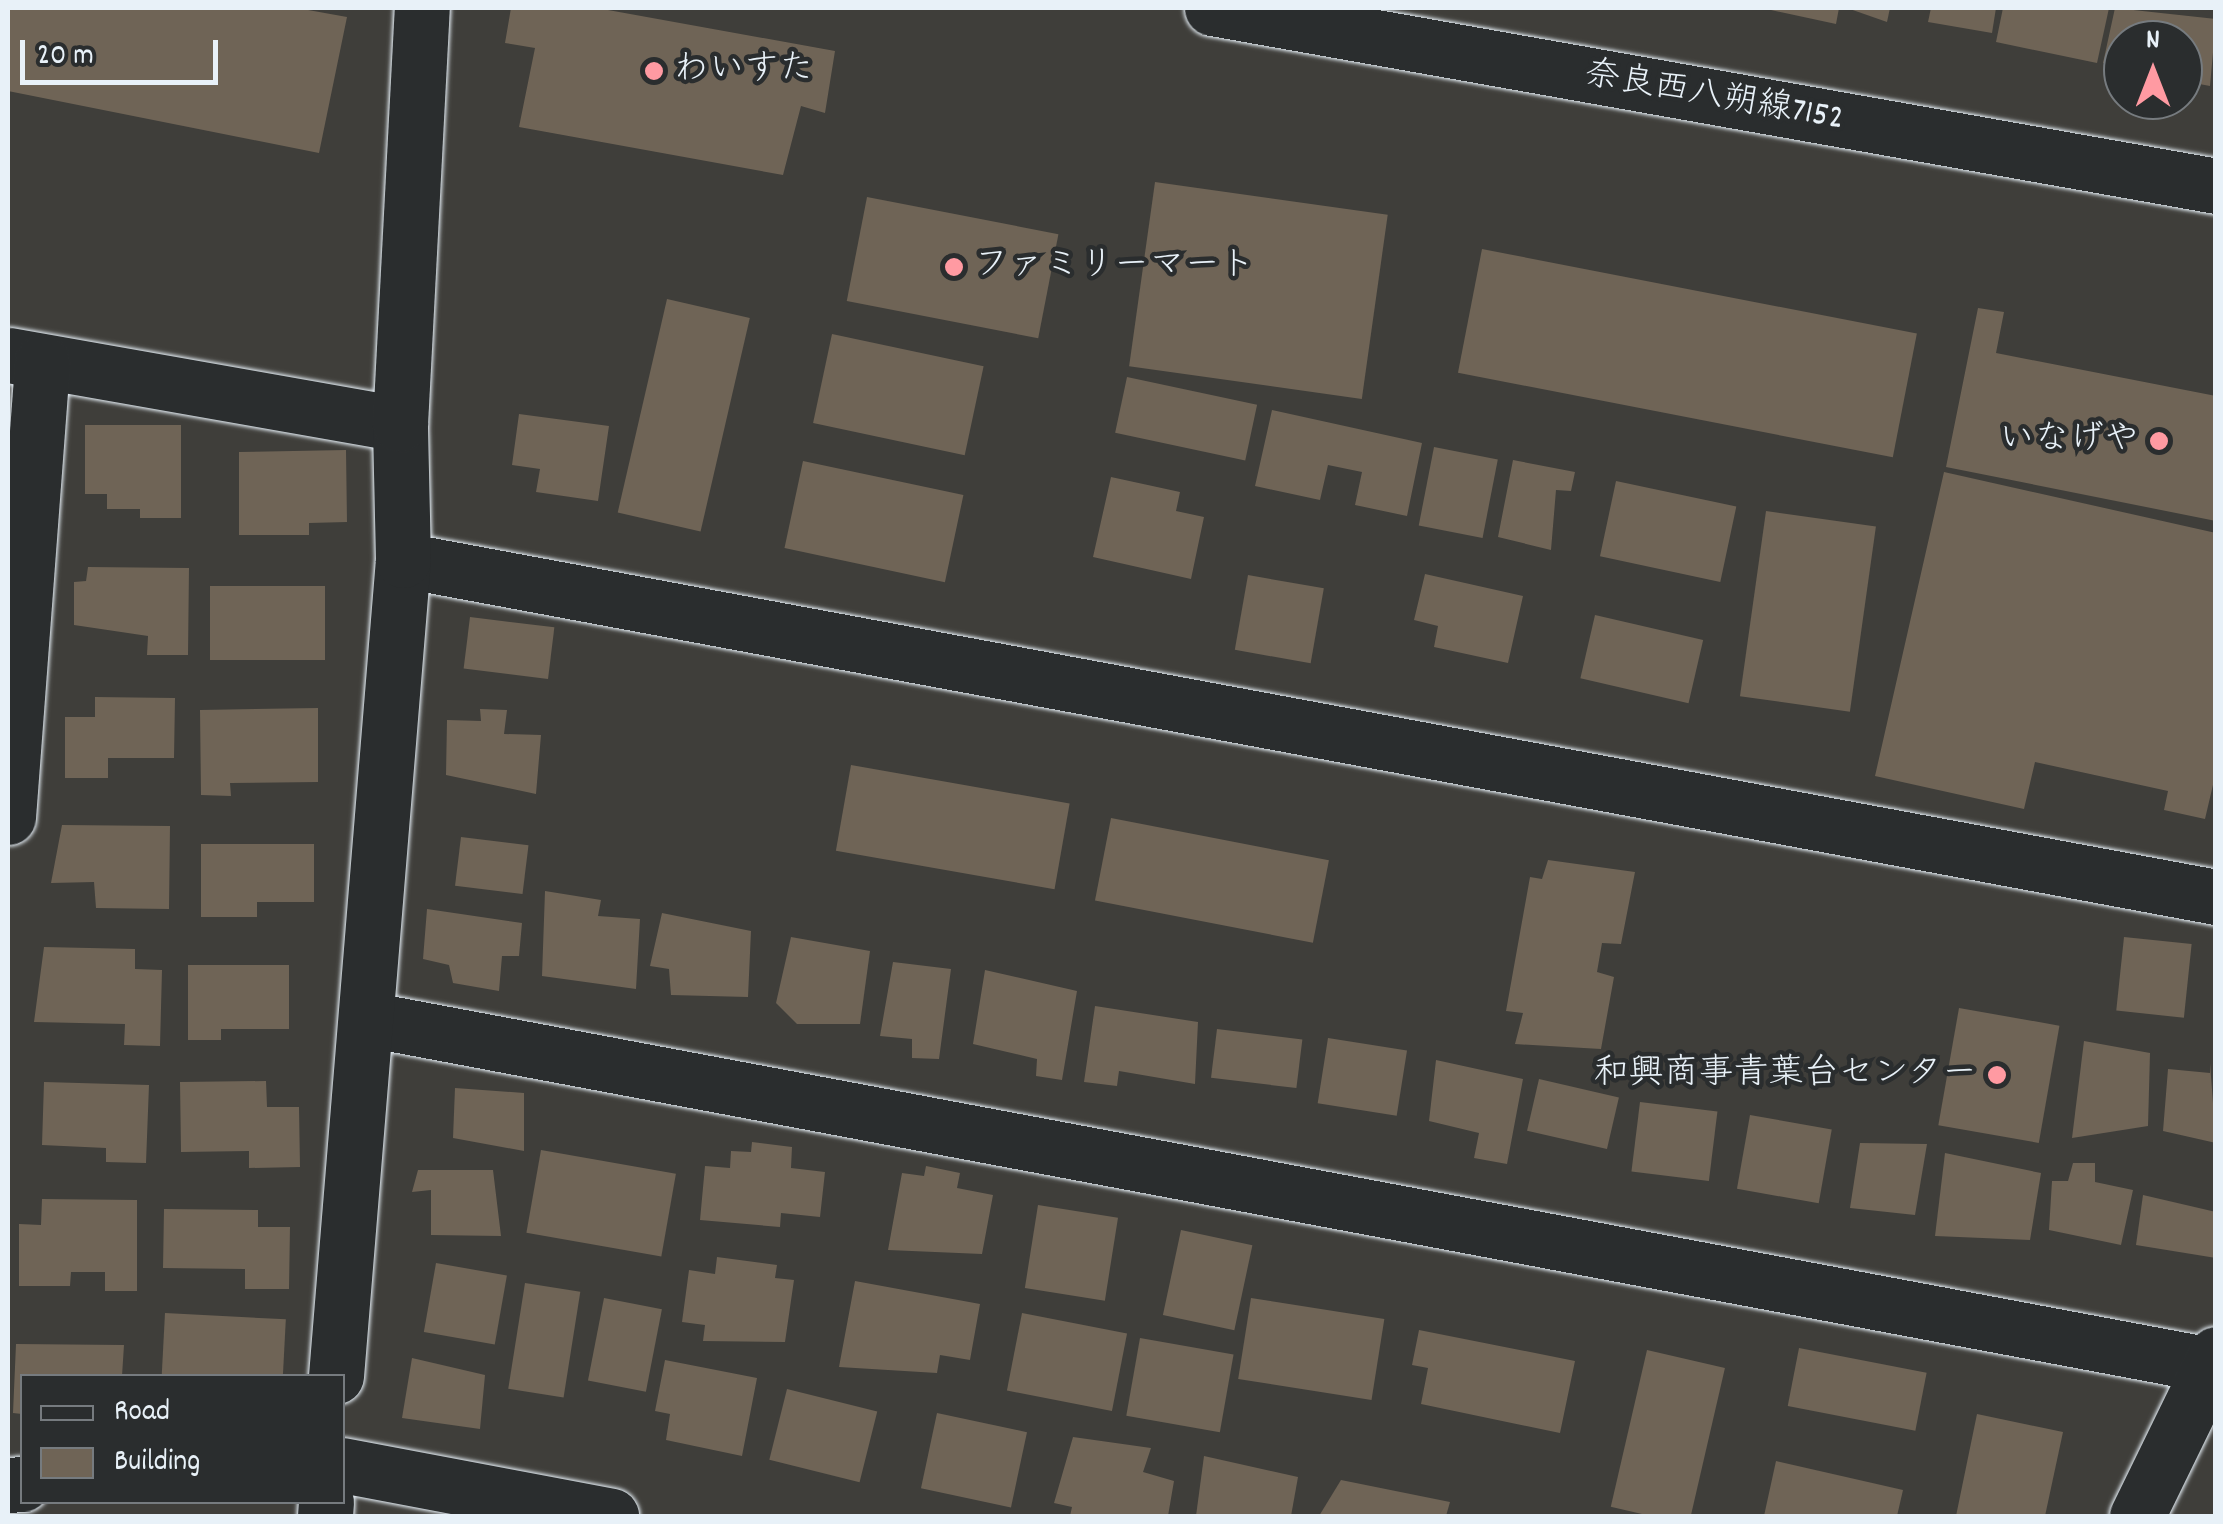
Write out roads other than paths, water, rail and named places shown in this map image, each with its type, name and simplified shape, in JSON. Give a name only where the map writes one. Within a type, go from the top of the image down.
[{"type":"street","points":[[336,1374],[403,560],[400,424],[422,8]]},
{"type":"street","name":"奈良西八朔線7152","points":[[1212,8],[1275,14],[2216,186]]},
{"type":"street","points":[[9,785],[25,358],[400,424]]},
{"type":"street","points":[[403,560],[2216,897]]},
{"type":"street","points":[[367,1020],[2214,1362],[2137,1516]]},
{"type":"street","points":[[345,1466],[611,1516]]},
{"type":"place","name":"わいすた","points":[[654,71]]},
{"type":"place","name":"ファミリーマート","points":[[954,267]]},
{"type":"place","name":"いなげや","points":[[2159,441]]},
{"type":"place","name":"和興商事青葉台センター","points":[[1997,1075]]}]
